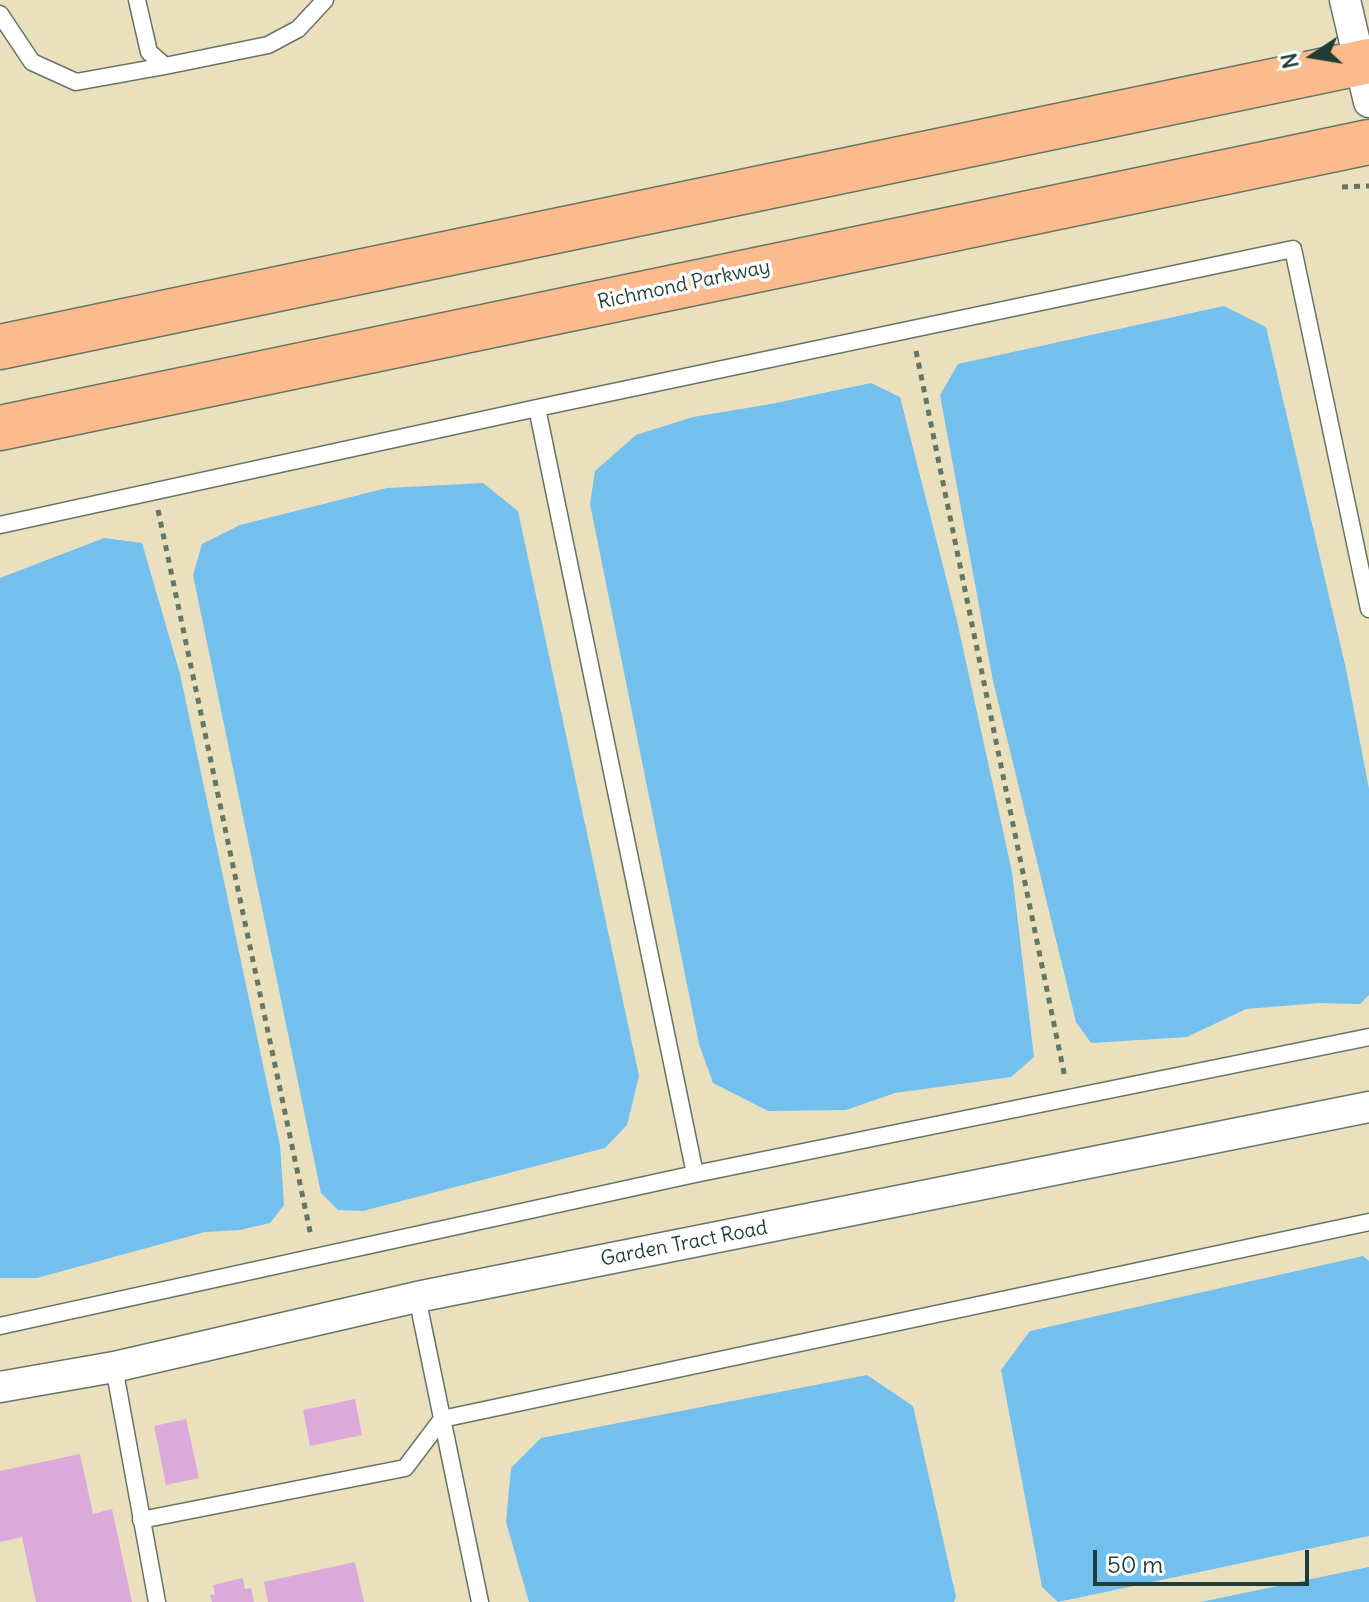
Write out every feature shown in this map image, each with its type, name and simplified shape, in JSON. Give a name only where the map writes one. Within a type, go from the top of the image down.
[{"type":"highway","points":[[0,347],[1366,76]]},
{"type":"highway","name":"Richmond Parkway","points":[[0,428],[1369,142]]},
{"type":"street","points":[[1345,0],[1366,76]]},
{"type":"street","name":"Garden Tract Road","points":[[0,1387],[114,1367],[417,1297],[1369,1107]]},
{"type":"lane","points":[[137,0],[149,52],[165,66]]},
{"type":"lane","points":[[0,14],[32,62],[76,82],[268,45],[298,29],[325,0]]},
{"type":"lane","points":[[0,525],[1293,249],[1369,609]]},
{"type":"lane","points":[[537,408],[695,1174]]},
{"type":"lane","points":[[0,1326],[695,1174],[1369,1037]]},
{"type":"lane","points":[[141,1520],[405,1468],[442,1419],[1369,1222]]},
{"type":"lane","points":[[417,1297],[480,1602]]},
{"type":"lane","points":[[114,1367],[157,1602]]},
{"type":"path","points":[[912,329],[1069,1098]]},
{"type":"path","points":[[154,491],[315,1257]]},
{"type":"water","points":[[1224,306],[1266,327],[1346,669],[1369,789],[1369,995],[1360,1004],[1319,1003],[1246,1009],[1187,1037],[1091,1043],[1076,1022],[993,681],[940,395],[958,364]]},
{"type":"water","points":[[871,383],[900,397],[957,621],[1012,872],[1034,1057],[1011,1077],[895,1093],[846,1110],[768,1111],[713,1083],[699,1044],[590,504],[595,471],[636,435],[693,417]]},
{"type":"water","points":[[483,483],[518,511],[639,1076],[627,1125],[605,1148],[363,1211],[338,1210],[321,1193],[193,575],[202,544],[240,525],[387,488]]},
{"type":"water","points":[[104,538],[142,543],[180,674],[280,1145],[284,1205],[270,1223],[240,1230],[205,1232],[37,1278],[0,1278],[0,578]]},
{"type":"water","points":[[1363,1256],[1369,1261],[1369,1536],[1058,1602],[1042,1587],[1001,1370],[1030,1331]]},
{"type":"water","points":[[867,1375],[913,1406],[956,1597],[954,1602],[529,1602],[506,1522],[511,1468],[541,1438]]},
{"type":"water","points":[[1369,1567],[1369,1602],[1201,1602]]},
{"type":"building","points":[[355,1399],[362,1435],[310,1446],[303,1410]]},
{"type":"building","points":[[186,1419],[199,1478],[166,1485],[154,1426]]},
{"type":"building","points":[[80,1454],[93,1514],[112,1509],[132,1602],[36,1602],[22,1537],[0,1542],[0,1471]]},
{"type":"building","points":[[355,1562],[364,1602],[268,1602],[264,1582]]},
{"type":"building","points":[[243,1578],[245,1589],[251,1588],[254,1602],[212,1602],[210,1595],[215,1594],[213,1585]]}]
